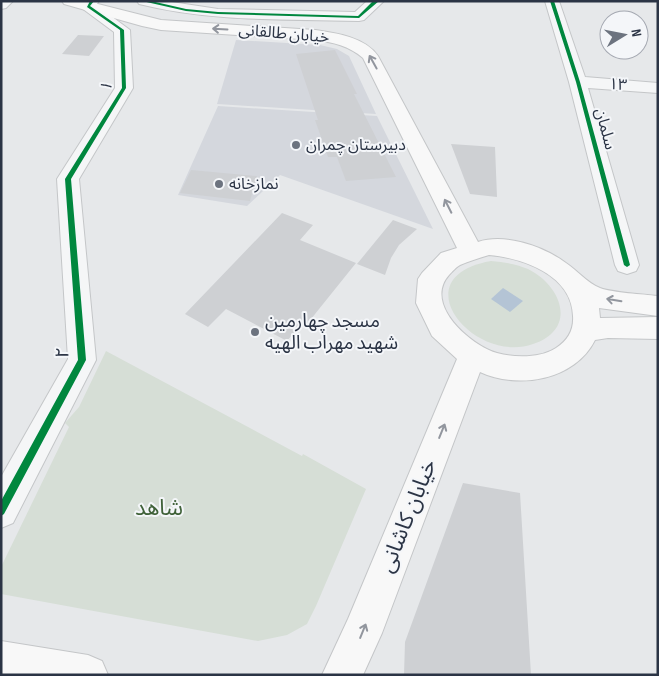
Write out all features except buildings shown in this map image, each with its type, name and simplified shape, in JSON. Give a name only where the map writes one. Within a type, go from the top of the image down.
[{"type":"main road","name":"خیابان طالقانی","points":[[69,1],[90,3],[147,23],[315,35],[337,38],[352,44],[370,56],[470,250]]},
{"type":"main road","points":[[574,284],[583,300],[588,316],[586,331],[580,345],[568,356],[553,364],[534,368],[513,368],[472,356],[455,344],[441,330],[432,316],[428,301],[429,286],[434,274],[449,259],[470,250],[488,247],[507,248],[526,253],[552,266],[594,297],[658,306]]},
{"type":"main road","points":[[586,331],[608,327],[658,328]]},
{"type":"main road","name":"خیابان کاشانی","points":[[342,675],[362,633],[472,356]]},
{"type":"main road","points":[[1,661],[88,675]]},
{"type":"street","points":[[1,5],[6,1]]},
{"type":"street","points":[[144,1],[186,10],[218,13],[359,17]]},
{"type":"street","points":[[337,38],[377,1]]},
{"type":"street","name":"سلمان","points":[[552,1],[578,82],[628,265]]},
{"type":"street","name":"۱","points":[[68,178],[124,88],[122,30],[90,3]]},
{"type":"street","name":"۱۳","points":[[578,82],[658,88]]},
{"type":"street","name":"۲","points":[[1,511],[82,360],[68,178]]},
{"type":"shaded area","points":[[236,40],[320,45],[337,49],[349,56],[376,114],[217,104]]},
{"type":"shaded area","name":"دبیرستان چمران","points":[[218,106],[377,116],[433,229],[280,175],[247,206],[178,195]]},
{"type":"green space","points":[[491,261],[528,269],[540,276],[549,286],[556,296],[560,307],[560,318],[556,328],[547,337],[533,344],[511,347],[489,342],[470,331],[456,316],[449,300],[451,284],[464,270]]},
{"type":"green space","name":"شاهد","points":[[106,351],[366,489],[307,624],[287,635],[258,641],[1,594],[1,567],[69,427],[65,423],[79,407]]},
{"type":"water","points":[[503,288],[523,301],[510,312],[491,299]]},
{"type":"cycle path","points":[[1,511],[82,360],[68,179],[124,88],[122,30],[88,6],[92,1]]},
{"type":"cycle path","points":[[144,1],[186,10],[218,13],[359,17],[377,1]]},
{"type":"cycle path","points":[[552,1],[578,82],[627,265]]},
{"type":"place","name":"دبیرستان چمران","points":[[296,145]]},
{"type":"place","name":"نمازخانه","points":[[219,184]]},
{"type":"place","name":"مسجد چهارمین شهید مهراب الهیه","points":[[255,332]]}]
